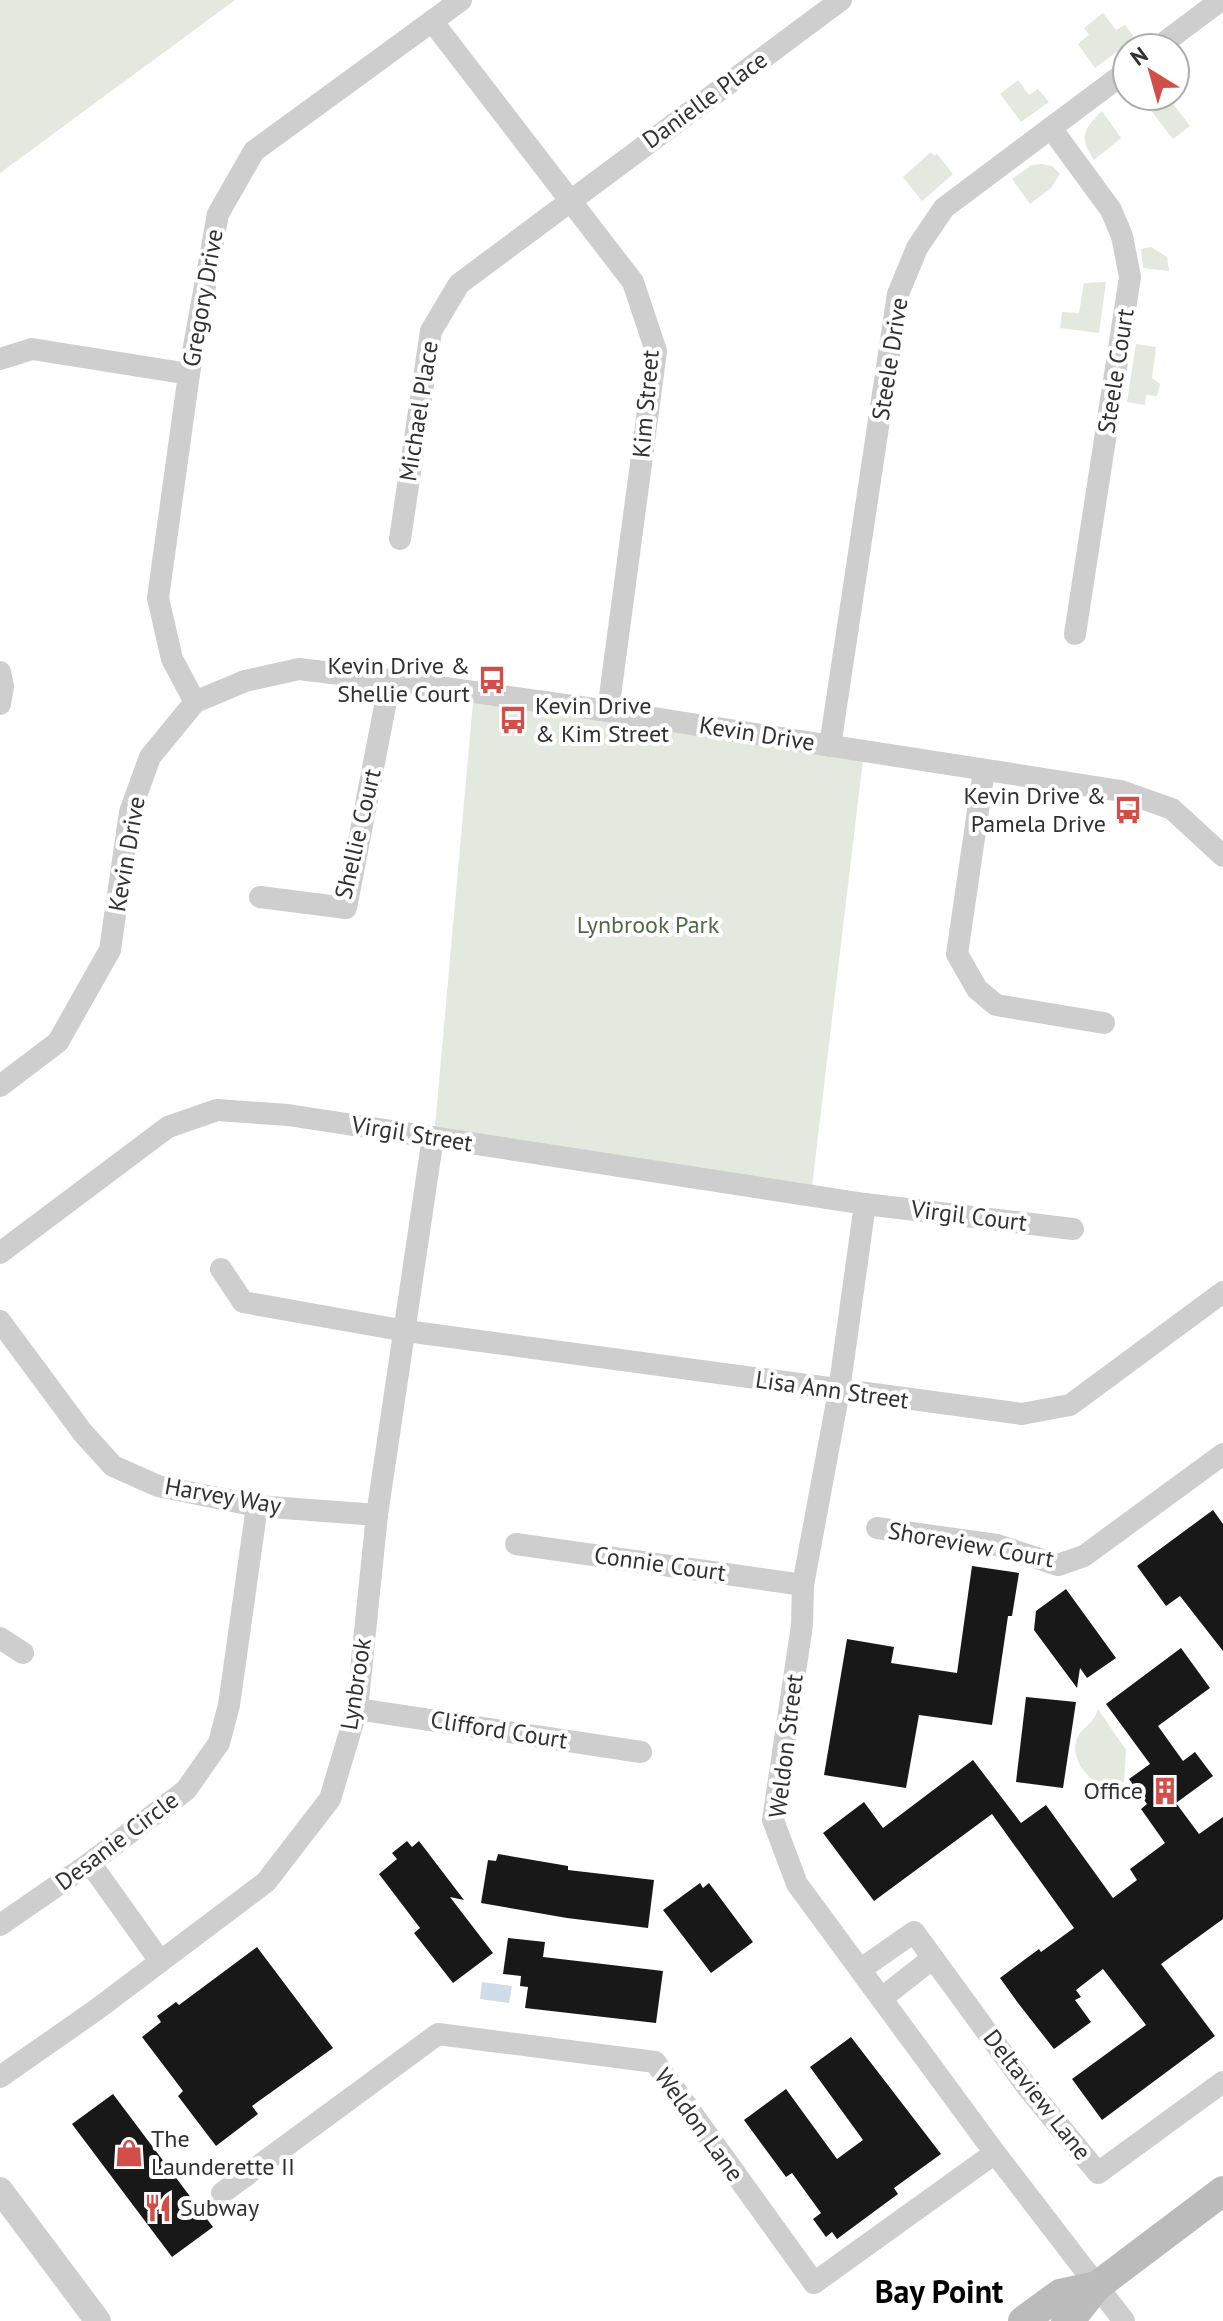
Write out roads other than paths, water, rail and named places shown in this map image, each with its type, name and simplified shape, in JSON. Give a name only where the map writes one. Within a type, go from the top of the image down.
[{"type":"main road","points":[[1066,2321],[1097,2286],[1223,2191]]},
{"type":"main road","points":[[1023,2321],[1060,2294],[1097,2286]]},
{"type":"street","name":"Gregory Drive","points":[[195,702],[172,659],[158,598],[189,374],[218,214],[254,151],[461,0]]},
{"type":"street","name":"Danielle Place","points":[[570,200],[841,0]]},
{"type":"street","points":[[1178,32],[1221,0]]},
{"type":"street","name":"Kim Street","points":[[432,21],[633,282],[656,351],[608,711]]},
{"type":"street","name":"Steele Drive","points":[[830,746],[898,294],[917,248],[944,208],[1111,83]]},
{"type":"street","name":"Steele Court","points":[[1051,128],[1111,210],[1122,236],[1130,277],[1075,634]]},
{"type":"street","name":"Michael Place","points":[[400,539],[431,331],[459,284],[570,200]]},
{"type":"street","points":[[0,359],[32,349],[189,374]]},
{"type":"street","name":"Kevin Drive","points":[[0,1086],[58,1042],[110,950],[130,812],[150,757],[195,702],[245,681],[299,669],[608,711],[1121,791],[1172,809],[1223,856]]},
{"type":"street","points":[[0,672],[3,686],[0,704]]},
{"type":"street","name":"Shellie Court","points":[[260,897],[346,908],[390,680]]},
{"type":"street","points":[[984,770],[957,954],[977,989],[996,1005],[1104,1023]]},
{"type":"street","name":"Virgil Street","points":[[0,1253],[168,1127],[217,1110],[288,1115],[865,1204]]},
{"type":"street","name":"Lynbrook","points":[[0,2077],[266,1882],[330,1799],[357,1709],[377,1515],[433,1137]]},
{"type":"street","name":"Virgil Court","points":[[865,1204],[1073,1229]]},
{"type":"street","name":"Weldon Street","points":[[865,1204],[839,1391],[803,1585],[802,1625],[773,1820],[797,1884],[995,2153],[1124,2321]]},
{"type":"street","name":"Lisa Ann Street","points":[[221,1269],[243,1302],[406,1331],[1022,1414],[1070,1405],[1223,1292]]},
{"type":"street","name":"Harvey Way","points":[[0,1321],[83,1433],[113,1466],[158,1486],[257,1506],[377,1515]]},
{"type":"street","name":"Shoreview Court","points":[[877,1528],[997,1545],[1058,1565],[1084,1556],[1223,1454]]},
{"type":"street","name":"Desanie Circle","points":[[0,1925],[90,1863],[186,1790],[219,1743],[229,1705],[257,1506]]},
{"type":"street","name":"Connie Court","points":[[516,1544],[803,1585]]},
{"type":"street","points":[[0,1638],[23,1653]]},
{"type":"street","name":"Clifford Court","points":[[357,1709],[641,1752]]},
{"type":"street","points":[[90,1863],[160,1961]]},
{"type":"street","name":"Deltaview Lane","points":[[861,1969],[914,1932],[1027,2087],[1098,2173],[1223,2082]]},
{"type":"street","points":[[882,1998],[933,1958]]},
{"type":"street","name":"Weldon Lane","points":[[222,2193],[438,2034],[655,2062],[814,2283],[995,2153]]},
{"type":"street","points":[[0,2190],[98,2321]]},
{"type":"place","name":"Kevin Drive & Shellie Court","points":[[492,680]]},
{"type":"place","name":"Kevin Drive & Kim Street","points":[[513,720]]},
{"type":"place","name":"Kevin Drive & Pamela Drive","points":[[1128,810]]},
{"type":"place","name":"Office","points":[[1165,1791]]},
{"type":"place","name":"The Launderette II","points":[[129,2153]]},
{"type":"place","name":"Subway","points":[[158,2208]]},
{"type":"district","name":"Bay Point","points":[[939,2292]]},
{"type":"park label","name":"Lynbrook Park","points":[[648,925]]}]
